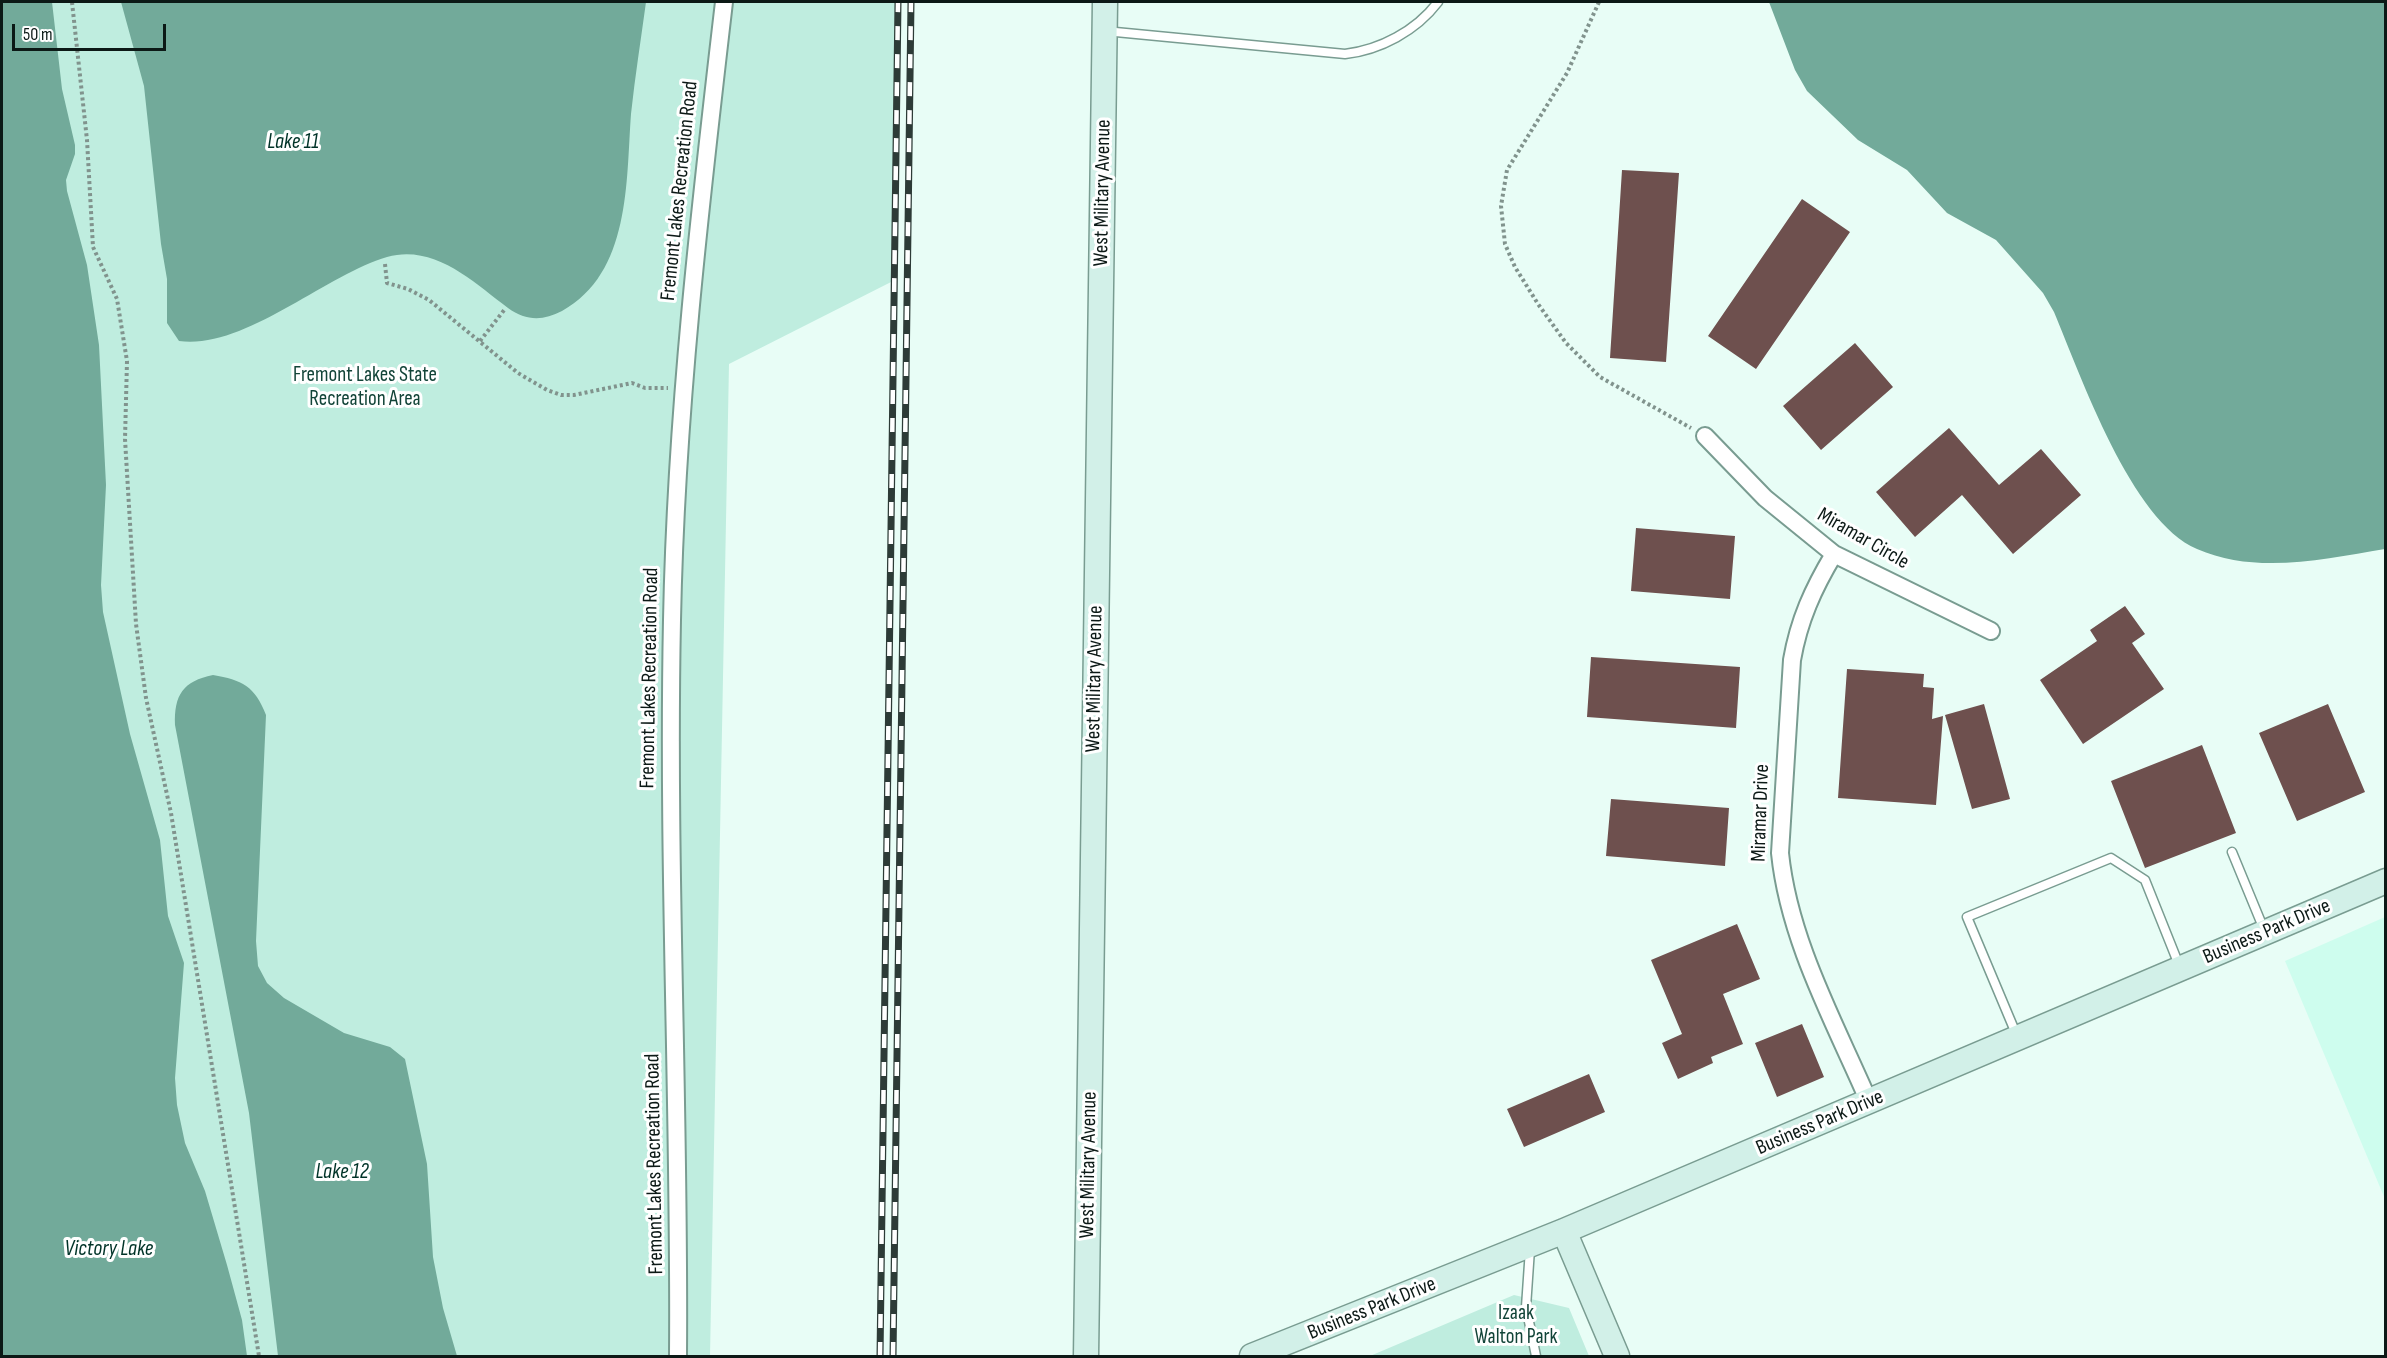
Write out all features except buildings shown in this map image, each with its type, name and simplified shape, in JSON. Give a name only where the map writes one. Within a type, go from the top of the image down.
[{"type":"street","name":"Fremont Lakes Recreation Road","points":[[678,1356],[679,1215],[671,696],[676,510],[699,216],[724,2]]},
{"type":"street","name":"West Military Avenue","points":[[1086,1356],[1105,2]]},
{"type":"street","name":"Miramar Circle","points":[[1705,436],[1772,504],[1834,554],[1991,631]]},
{"type":"street","name":"Miramar Drive","points":[[1834,554],[1810,597],[1797,635],[1790,694],[1780,854],[1782,879],[1797,930],[1869,1102]]},
{"type":"street","name":"Business Park Drive","points":[[1252,1356],[1564,1231],[2385,881]]},
{"type":"street","points":[[1564,1231],[1617,1356]]},
{"type":"lane","points":[[1104,31],[1345,54],[1372,49],[1386,43],[1420,20],[1438,2]]},
{"type":"lane","points":[[2232,852],[2266,932]]},
{"type":"lane","points":[[2018,1038],[1967,917],[2111,858],[2145,880],[2181,969]]},
{"type":"lane","points":[[1530,1245],[1526,1307],[1536,1356]]},
{"type":"path","points":[[72,2],[87,140],[93,247],[117,299],[127,361],[125,439],[136,624],[146,698],[173,825],[259,1356]]},
{"type":"path","points":[[1599,2],[1567,73],[1508,170],[1501,206],[1501,226],[1505,244],[1515,267],[1538,304],[1566,343],[1600,377],[1705,436]]},
{"type":"path","points":[[385,264],[387,283],[408,289],[429,300],[533,384],[561,395],[574,395],[632,383],[645,388],[684,388]]},
{"type":"path","points":[[480,341],[505,309]]},
{"type":"shaded area","points":[[2385,917],[2385,1199],[2285,961]]},
{"type":"green space","name":"Fremont Lakes State Recreation Area","points":[[2,2],[898,2],[895,280],[729,364],[710,1356],[2,1356]]},
{"type":"green space","name":"Izaak Walton Park","points":[[1514,1295],[1569,1308],[1589,1356],[1370,1356]]},
{"type":"water","name":"Victory Lake","points":[[2,2],[52,2],[62,89],[75,145],[75,154],[66,180],[67,191],[87,265],[99,345],[106,485],[101,585],[103,612],[130,734],[160,840],[168,916],[184,963],[175,1078],[177,1105],[185,1143],[205,1191],[227,1265],[242,1320],[247,1356],[2,1356]]},
{"type":"water","name":"Lake 11","points":[[121,2],[646,2],[631,114],[625,196],[613,250],[601,274],[585,294],[562,311],[548,317],[535,318],[521,315],[508,308],[452,268],[421,256],[405,254],[387,257],[363,266],[257,323],[230,334],[204,341],[179,341],[167,323],[167,279],[161,244],[144,86]]},
{"type":"water","points":[[1769,2],[2385,2],[2385,549],[2315,560],[2267,563],[2220,557],[2197,549],[2173,533],[2151,509],[2130,479],[2111,444],[2054,312],[2043,293],[1996,240],[1947,213],[1907,170],[1858,140],[1807,91],[1795,70]]},
{"type":"water","name":"Lake 12","points":[[213,675],[232,679],[246,686],[257,697],[266,715],[256,941],[258,966],[267,983],[284,998],[344,1033],[390,1047],[405,1059],[427,1164],[433,1257],[443,1308],[457,1356],[278,1356],[249,1113],[175,725],[176,705],[182,691],[194,681]]},
{"type":"railway","points":[[880,1356],[898,2]]},
{"type":"railway","points":[[893,1356],[911,2]]}]
